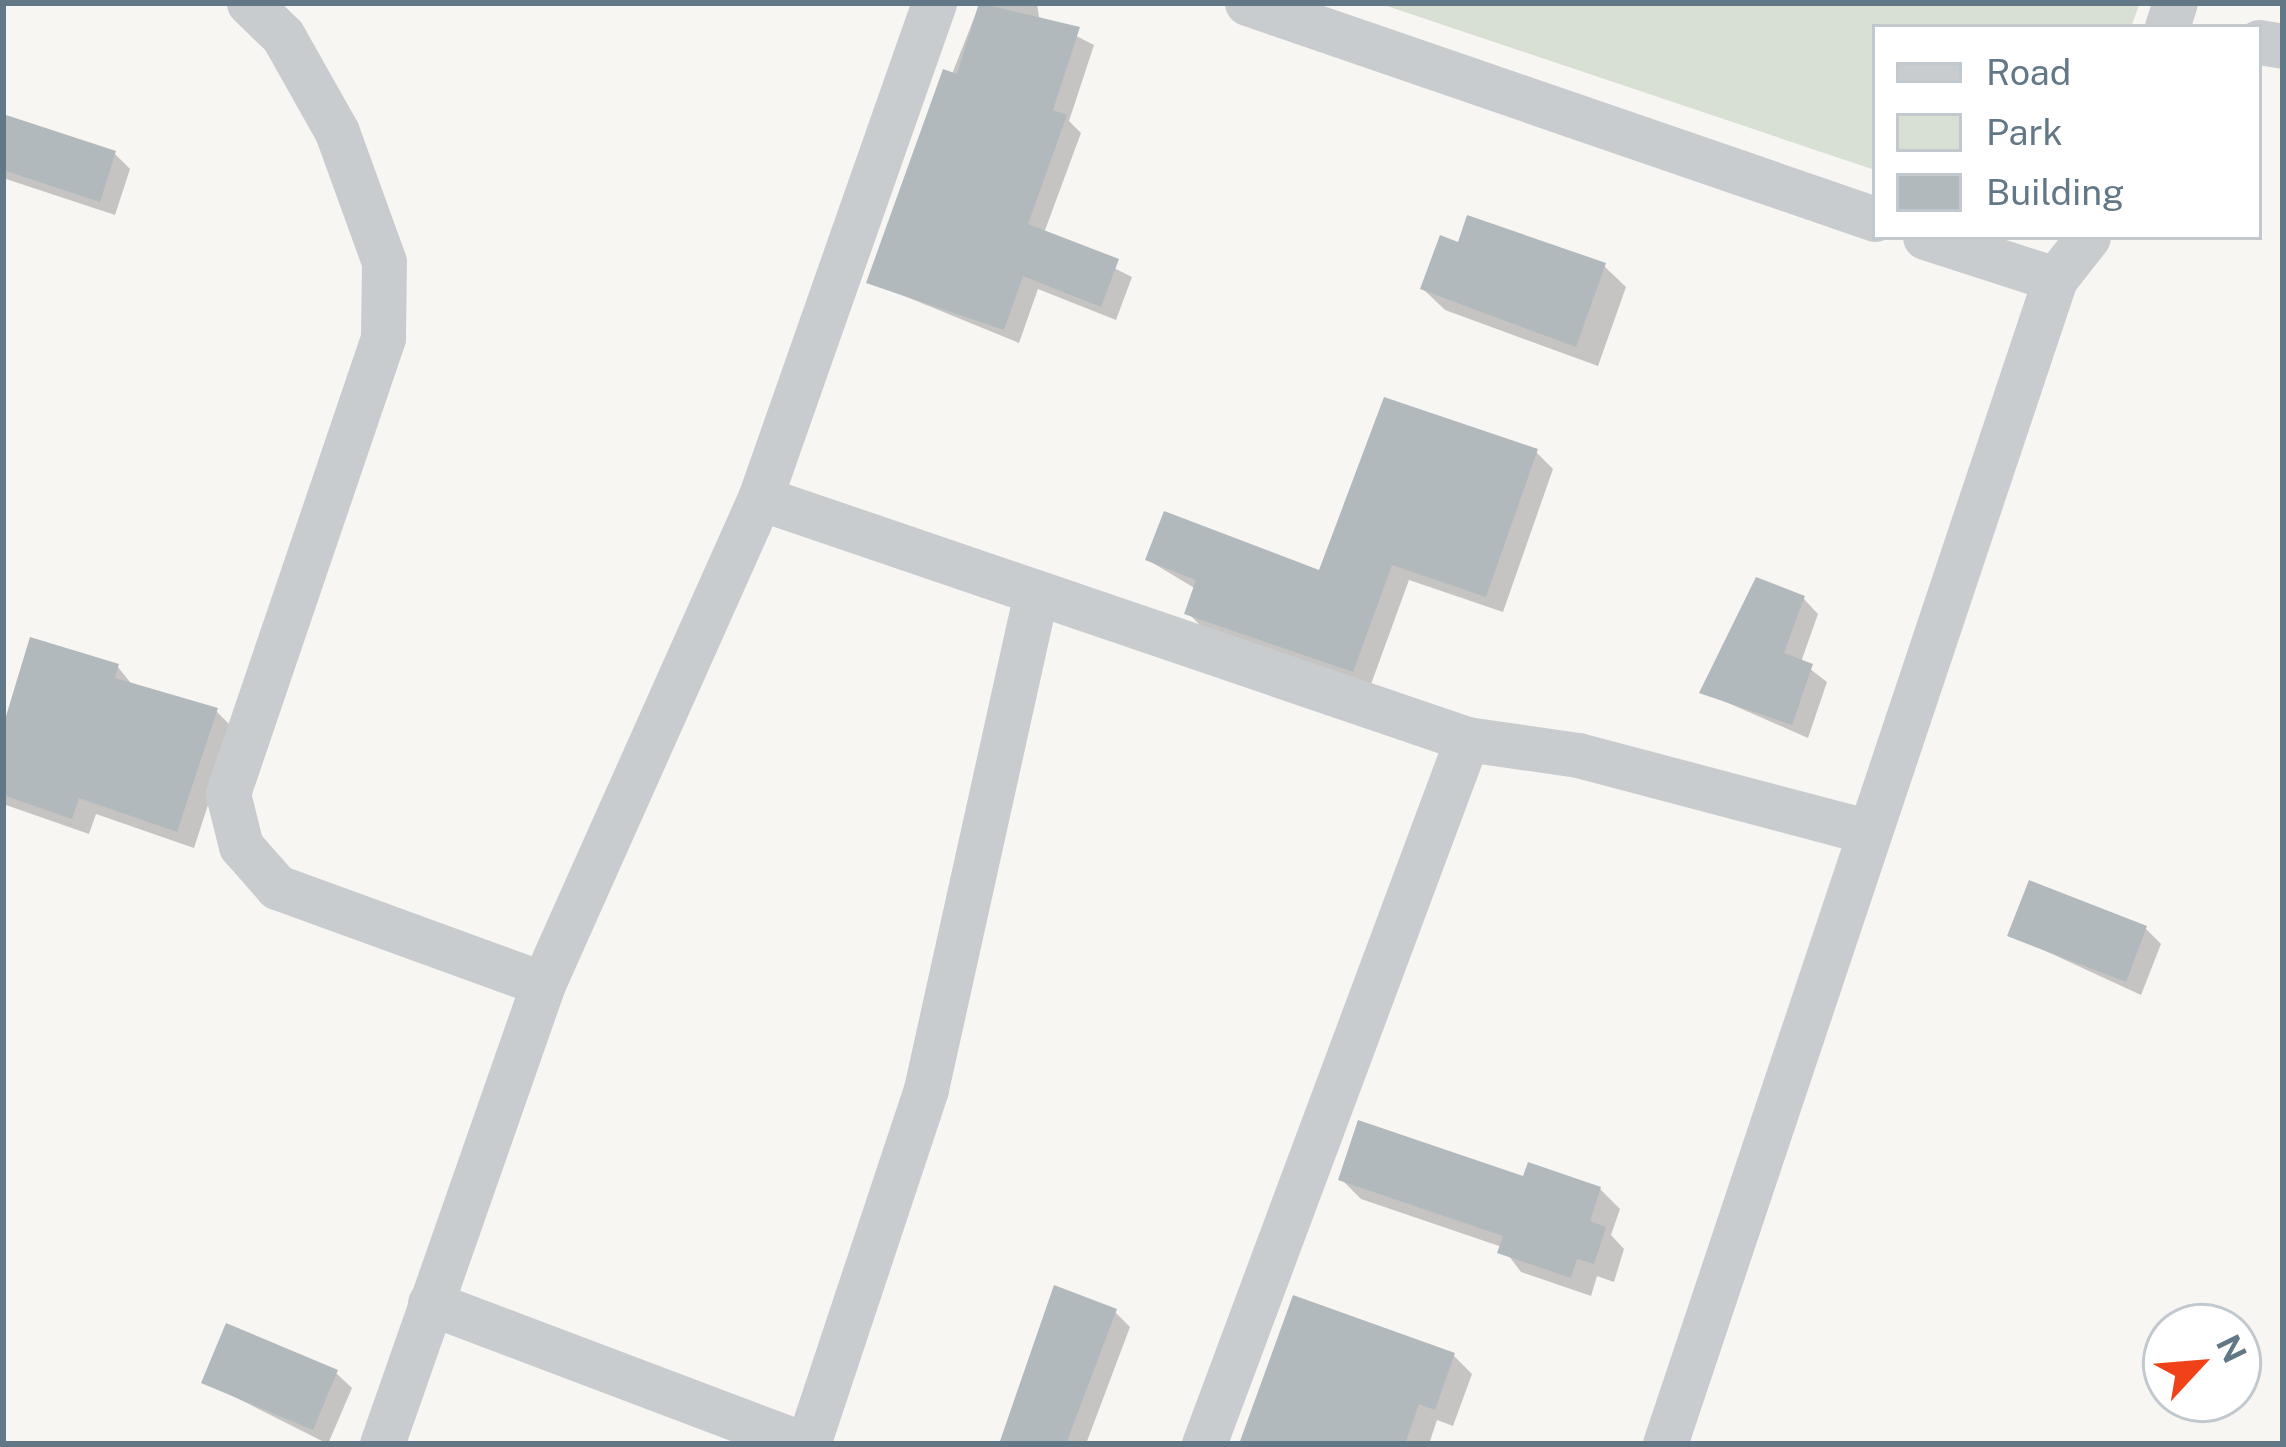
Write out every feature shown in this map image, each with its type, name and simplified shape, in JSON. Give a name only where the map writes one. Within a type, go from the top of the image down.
[{"type":"street","points":[[249,3],[283,36],[337,132],[384,262],[383,338],[228,794],[241,846],[277,887],[543,984]]},
{"type":"street","points":[[382,1444],[543,984],[760,498],[934,3]]},
{"type":"street","points":[[1247,3],[1872,218]]},
{"type":"street","points":[[1934,240],[2055,279]]},
{"type":"street","points":[[1665,1444],[1826,982],[1866,831],[2055,279],[2086,240]]},
{"type":"street","points":[[760,498],[1467,739],[1578,755],[1866,831]]},
{"type":"street","points":[[430,1303],[806,1444],[926,1089],[1036,592]]},
{"type":"street","points":[[1204,1444],[1467,739]]},
{"type":"green space","points":[[1378,3],[2140,3],[2132,24],[1872,24],[1872,169]]},
{"type":"building","points":[[979,3],[1080,27],[1053,110],[1067,115],[1028,224],[1119,259],[1101,307],[1023,276],[1004,330],[866,283],[943,69],[957,74]]},
{"type":"building","points":[[3,114],[116,151],[100,202],[3,170]]},
{"type":"building","points":[[1467,215],[1606,263],[1576,347],[1420,289],[1440,235],[1458,242]]},
{"type":"building","points":[[1384,397],[1538,449],[1486,597],[1392,565],[1353,672],[1184,614],[1196,580],[1145,560],[1164,511],[1319,570]]},
{"type":"building","points":[[1756,577],[1805,596],[1784,653],[1813,664],[1792,725],[1699,693]]},
{"type":"building","points":[[30,637],[119,664],[115,678],[218,708],[177,832],[79,798],[72,819],[3,795],[3,726]]},
{"type":"building","points":[[2029,880],[2147,926],[2126,982],[2007,936]]},
{"type":"building","points":[[1358,1120],[1523,1176],[1528,1162],[1601,1187],[1590,1221],[1606,1227],[1594,1264],[1577,1259],[1571,1278],[1497,1253],[1503,1236],[1338,1180]]},
{"type":"building","points":[[1054,1285],[1117,1309],[1066,1444],[999,1444]]},
{"type":"building","points":[[1293,1295],[1455,1353],[1435,1410],[1419,1404],[1405,1444],[1239,1444]]},
{"type":"building","points":[[226,1323],[338,1370],[313,1430],[201,1383]]}]
